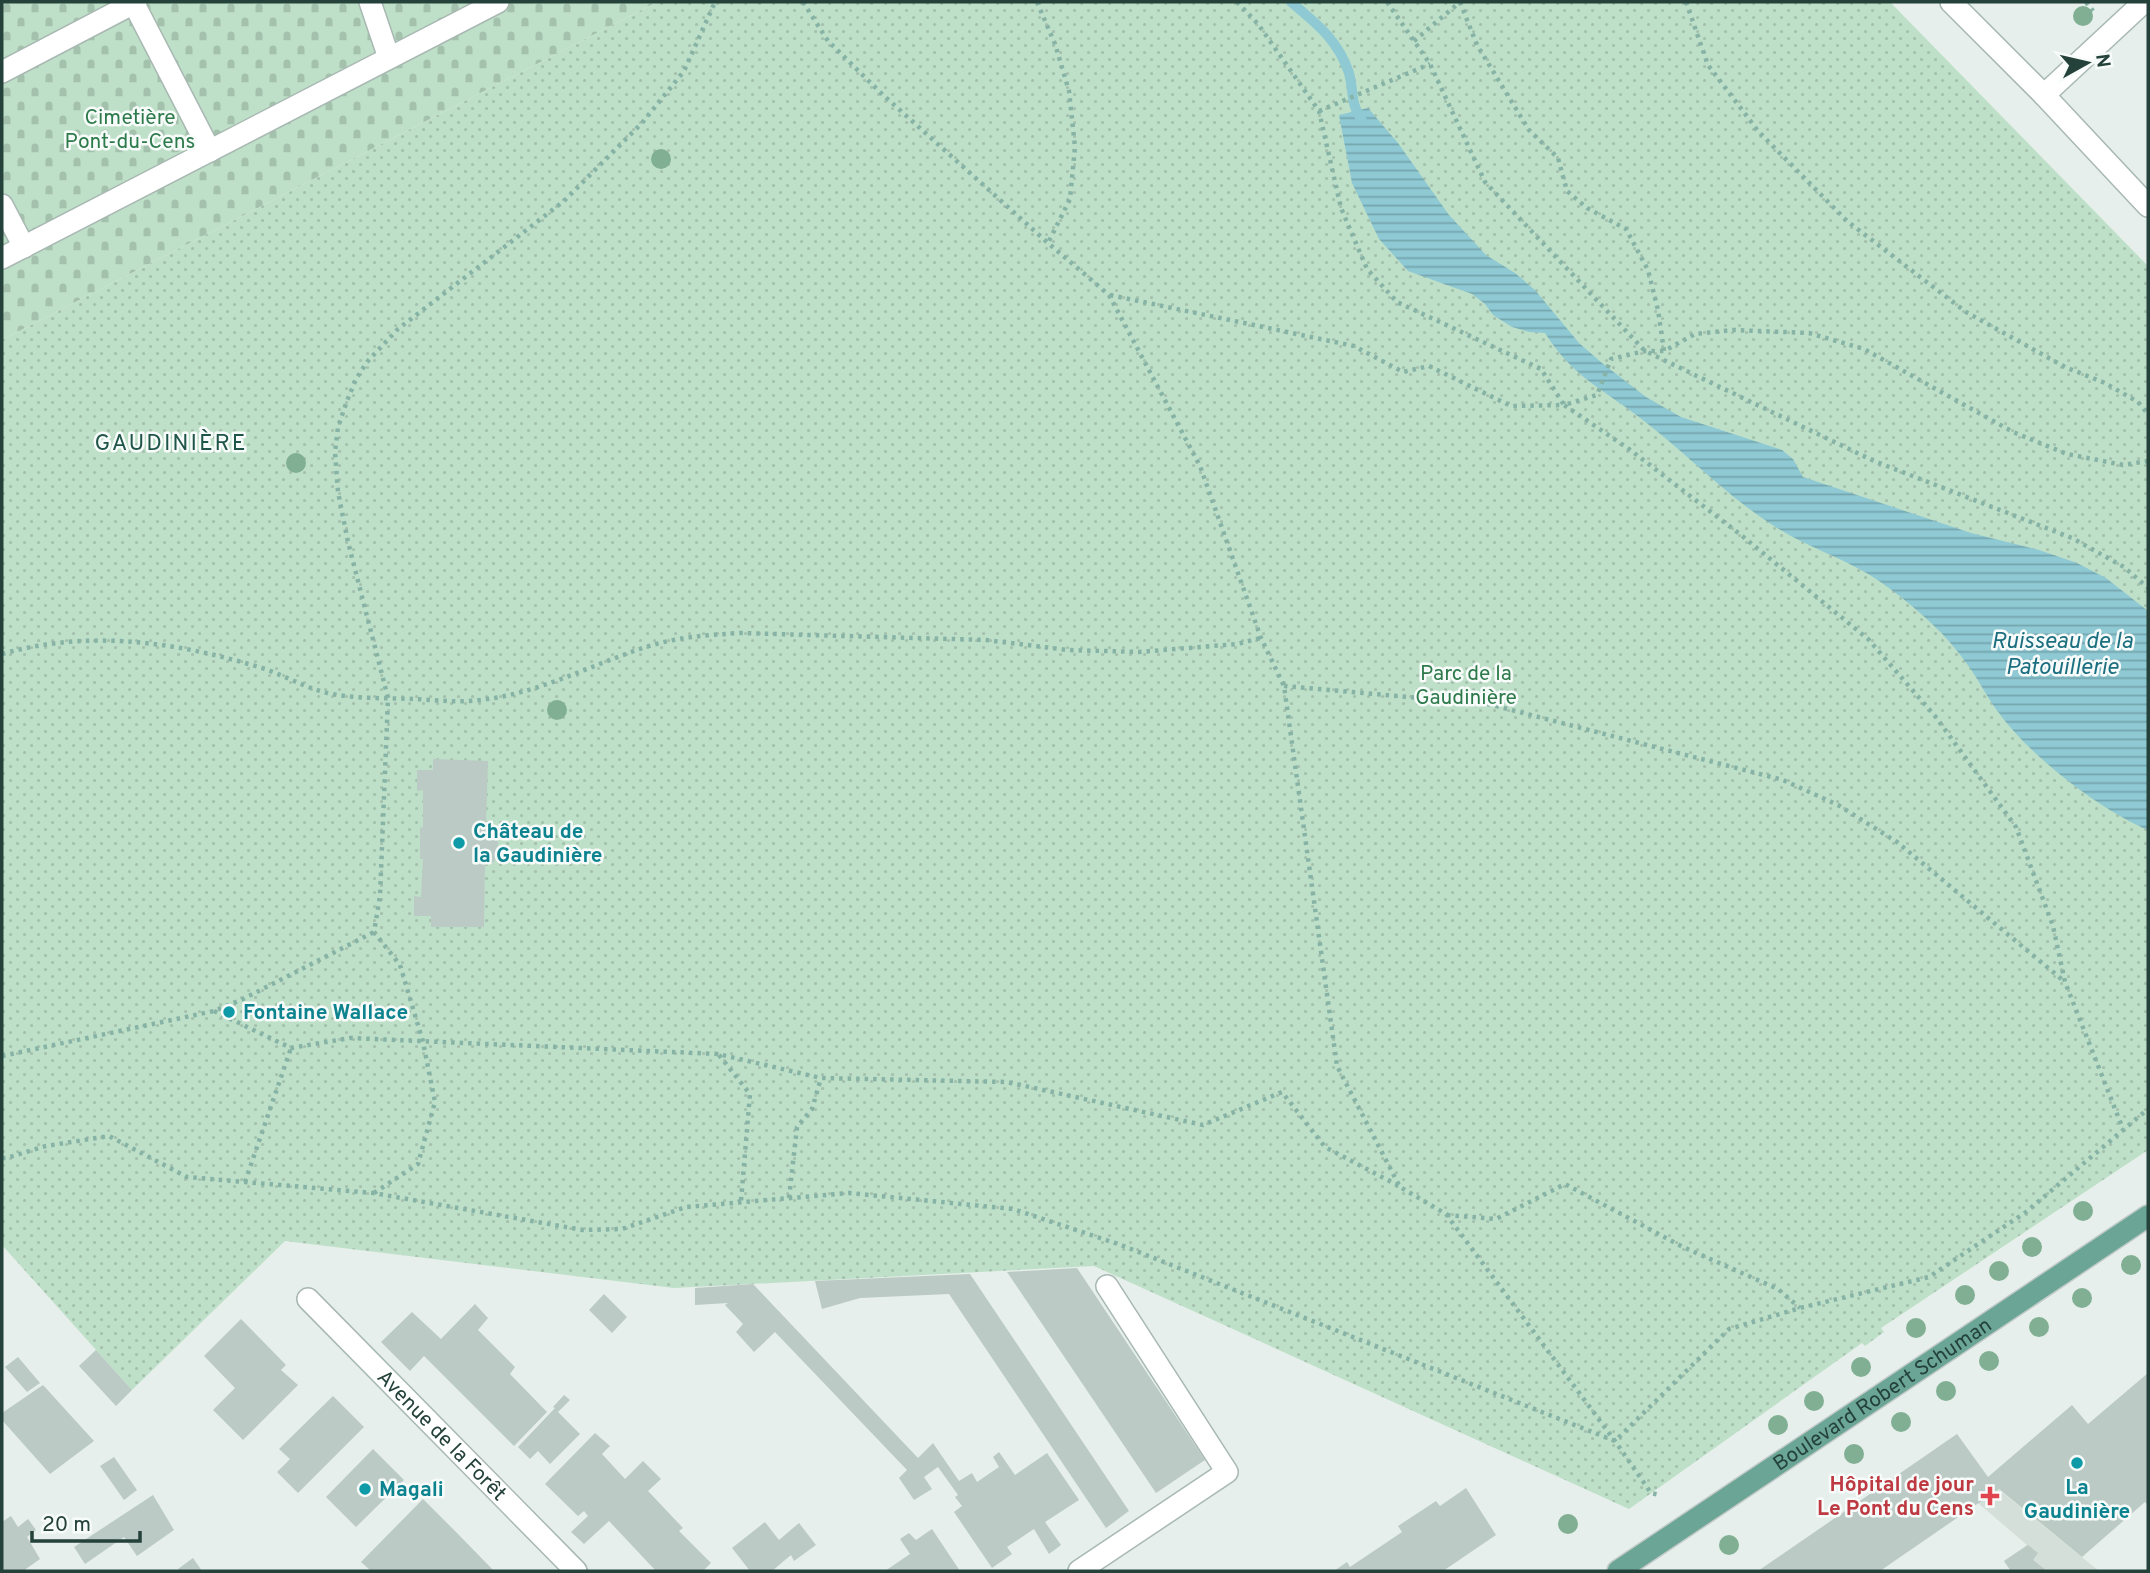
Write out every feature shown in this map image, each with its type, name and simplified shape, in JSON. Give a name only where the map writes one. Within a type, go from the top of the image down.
[{"type":"main road","name":"Boulevard Robert Schuman","points":[[1618,1571],[2148,1216]]},
{"type":"street","points":[[2,72],[134,2],[210,151]]},
{"type":"street","points":[[370,2],[389,58]]},
{"type":"street","points":[[2,258],[498,2]]},
{"type":"street","points":[[1951,2],[2044,95],[2148,206]]},
{"type":"street","points":[[2044,95],[2144,2]]},
{"type":"street","points":[[2,205],[23,247]]},
{"type":"street","points":[[1079,1571],[1227,1472],[1107,1286]]},
{"type":"street","name":"Avenue de la Forêt","points":[[307,1299],[576,1571]]},
{"type":"path","points":[[373,1193],[418,1164],[435,1102],[423,1042],[400,965],[374,932],[380,896],[388,698],[338,492],[335,452],[338,427],[356,379],[398,329],[564,201],[642,123],[684,71],[715,2]]},
{"type":"path","points":[[803,2],[828,41],[882,94],[1109,295],[1200,466],[1261,638],[1284,686],[1337,1066],[1400,1187]]},
{"type":"path","points":[[1037,2],[1055,44],[1069,91],[1075,147],[1070,199],[1048,243]]},
{"type":"path","points":[[1237,2],[1258,24],[1319,110],[1341,208],[1367,269],[1397,302],[1541,369],[1564,405],[1629,449],[1731,527],[1868,639],[1935,716],[2015,827],[2053,926],[2065,982],[2123,1129]]},
{"type":"path","points":[[1387,2],[1430,64],[1485,182],[1645,351],[1874,461],[2072,538],[2124,567],[2148,588]]},
{"type":"path","points":[[1414,41],[1460,2],[1476,45],[1529,130],[1558,158],[1567,191],[1587,208],[1626,229],[1648,270],[1664,351]]},
{"type":"path","points":[[1686,2],[1708,65],[1758,131],[1847,221],[1966,312],[2065,367],[2105,383],[2138,402],[2148,414]]},
{"type":"path","points":[[1319,110],[1430,64]]},
{"type":"path","points":[[1109,295],[1354,346],[1404,372],[1429,366],[1511,406],[1564,405],[1597,395],[1611,359],[1645,351],[1664,351],[1695,334],[1733,330],[1809,332],[1864,349],[2012,432],[2067,454],[2123,465],[2148,461]]},
{"type":"path","points":[[2,654],[50,643],[92,640],[170,645],[265,669],[332,694],[469,701],[517,695],[645,648],[677,639],[707,635],[740,633],[986,640],[1068,650],[1139,652],[1237,645],[1261,638]]},
{"type":"path","points":[[1284,686],[1488,704],[1783,780],[1838,805],[1897,842],[2065,982]]},
{"type":"path","points":[[2,1056],[214,1011],[374,932]]},
{"type":"path","points":[[214,1011],[291,1048],[349,1038],[718,1054],[821,1077],[1007,1082],[1203,1125],[1282,1092],[1325,1147],[1446,1214],[1651,1493],[1660,1495]]},
{"type":"path","points":[[245,1182],[291,1048]]},
{"type":"path","points":[[718,1054],[750,1094],[741,1201]]},
{"type":"path","points":[[789,1198],[797,1127],[812,1109],[821,1077]]},
{"type":"path","points":[[1615,1441],[1729,1329],[1800,1308],[1929,1277],[2026,1212],[2148,1109]]},
{"type":"path","points":[[2,1158],[46,1146],[109,1136],[187,1177],[373,1193],[583,1230],[622,1229],[686,1208],[849,1193],[1013,1209],[1121,1245],[1615,1441]]},
{"type":"path","points":[[1446,1214],[1496,1219],[1565,1184],[1683,1247],[1778,1289],[1800,1308]]},
{"type":"shaded area","name":"Hôpital de jour Le Pont du Cens","points":[[1957,1434],[1992,1484],[2099,1571],[2008,1571],[2010,1570],[2004,1561],[2027,1545],[1978,1503],[1937,1448]]},
{"type":"green space","name":"Cimetière Pont-du-Cens","points":[[2,2],[657,2],[2,340]]},
{"type":"green space","name":"Parc de la Gaudinière","points":[[657,2],[1890,2],[2148,266],[2148,1150],[1881,1328],[1884,1332],[1865,1346],[1862,1343],[1629,1509],[1094,1266],[674,1288],[285,1241],[132,1390],[2,1245],[2,340]]},
{"type":"water","name":"Ruisseau de la Patouillerie","points":[[1368,108],[1398,143],[1449,215],[1486,255],[1515,273],[1535,290],[1579,343],[1646,397],[1681,417],[1782,450],[1793,459],[1803,477],[1971,533],[2039,550],[2077,563],[2106,578],[2148,611],[2148,830],[2088,796],[2047,764],[2012,730],[1951,643],[1894,592],[1870,575],[1795,538],[1753,512],[1656,430],[1577,371],[1545,333],[1512,327],[1493,315],[1485,304],[1472,294],[1408,271],[1379,239],[1352,183],[1339,115]]},
{"type":"building","name":"Château de la Gaudinière","points":[[433,759],[488,761],[486,824],[493,824],[498,832],[498,854],[493,863],[485,863],[484,927],[431,927],[431,916],[414,916],[414,896],[421,897],[423,859],[420,859],[420,828],[423,827],[423,790],[417,791],[417,770],[433,770]]},
{"type":"building","points":[[1077,1268],[1205,1460],[1156,1493],[1007,1272]]},
{"type":"building","points":[[970,1274],[1129,1511],[1106,1528],[949,1294],[860,1298],[822,1309],[815,1281]]},
{"type":"building","points":[[753,1284],[918,1458],[933,1443],[959,1481],[972,1473],[977,1482],[999,1467],[993,1457],[999,1452],[1015,1475],[1047,1453],[1079,1500],[1045,1522],[1061,1545],[1049,1554],[1034,1529],[1007,1547],[1012,1554],[992,1568],[954,1512],[962,1506],[955,1497],[958,1495],[938,1467],[924,1477],[932,1489],[914,1500],[899,1478],[907,1470],[775,1332],[754,1352],[736,1332],[743,1324],[725,1305],[728,1303],[695,1305],[695,1288]]},
{"type":"building","points":[[604,1294],[627,1317],[612,1333],[589,1310]]},
{"type":"building","points":[[475,1304],[488,1318],[478,1330],[515,1367],[510,1374],[547,1412],[514,1446],[424,1356],[410,1371],[381,1342],[412,1312],[441,1339]]},
{"type":"building","points":[[241,1319],[286,1365],[281,1370],[298,1385],[243,1440],[213,1410],[235,1388],[204,1356]]},
{"type":"building","points":[[96,1350],[132,1390],[116,1406],[79,1366]]},
{"type":"building","points":[[18,1357],[40,1383],[27,1392],[5,1367]]},
{"type":"building","points":[[2148,1373],[2148,1505],[2145,1502],[2082,1557],[1999,1489],[1880,1571],[1758,1571],[1957,1434],[1988,1477],[2072,1405],[2088,1424]]},
{"type":"building","points":[[43,1385],[94,1441],[50,1474],[2,1420],[2,1413]]},
{"type":"building","points":[[564,1395],[570,1400],[558,1412],[580,1434],[550,1464],[538,1451],[530,1459],[518,1447]]},
{"type":"building","points":[[333,1396],[364,1427],[298,1493],[277,1472],[290,1459],[279,1449]]},
{"type":"building","points":[[595,1433],[610,1446],[602,1454],[625,1479],[643,1461],[661,1479],[648,1491],[683,1528],[679,1531],[711,1563],[703,1571],[656,1571],[609,1521],[584,1544],[571,1532],[588,1516],[584,1511],[578,1516],[545,1484]]},
{"type":"building","name":"Magali","points":[[373,1449],[404,1480],[356,1527],[326,1497]]},
{"type":"building","points":[[114,1457],[137,1490],[124,1500],[100,1466]]},
{"type":"building","points":[[1466,1488],[1496,1535],[1443,1571],[1334,1571],[1347,1562],[1350,1567],[1402,1532],[1398,1526],[1436,1501],[1440,1506]]},
{"type":"building","points":[[153,1495],[174,1530],[137,1556],[124,1537],[85,1564],[74,1547]]},
{"type":"building","points":[[423,1499],[494,1571],[371,1571],[361,1562]]},
{"type":"building","points":[[11,1516],[18,1527],[28,1519],[36,1530],[27,1537],[40,1559],[23,1571],[2,1571],[2,1522]]},
{"type":"building","points":[[765,1522],[779,1540],[799,1523],[816,1545],[794,1561],[791,1555],[772,1571],[750,1571],[732,1548]]},
{"type":"building","points":[[932,1529],[960,1571],[885,1571],[910,1554],[900,1539],[909,1533],[916,1540]]},
{"type":"building","points":[[2028,1545],[2038,1553],[2033,1560],[2047,1571],[2011,1571],[2004,1561]]},
{"type":"building","points":[[193,1558],[202,1571],[179,1571],[178,1569]]},
{"type":"waterway","name":"Ruisseau de la Patouillerie","points":[[1291,2],[1318,25],[1339,51],[1349,73],[1354,103],[1362,120]]},
{"type":"place","name":"Château de la Gaudinière","points":[[459,843]]},
{"type":"place","name":"Fontaine Wallace","points":[[229,1012]]},
{"type":"place","name":"La Gaudinière","points":[[2077,1463]]},
{"type":"place","name":"Magali","points":[[365,1489]]},
{"type":"place","name":"Hôpital de jour Le Pont du Cens","points":[[1990,1496]]},
{"type":"district","name":"GAUDINIÈRE","points":[[171,442]]}]
